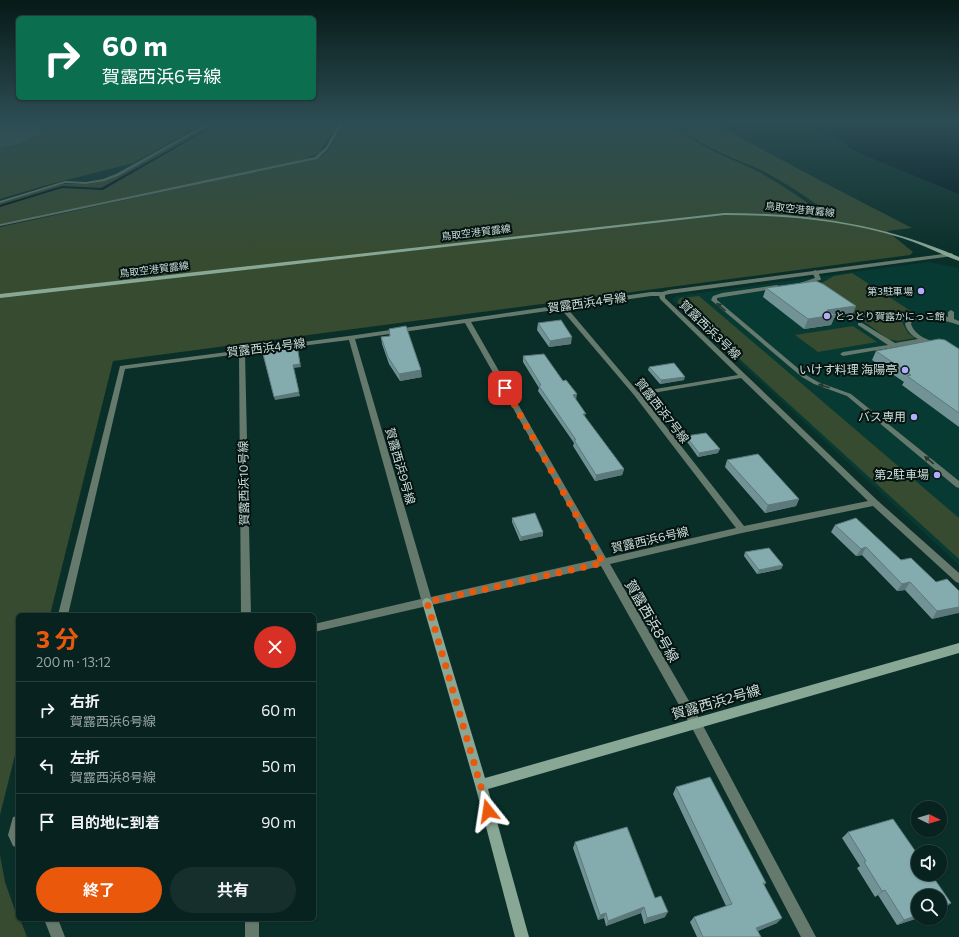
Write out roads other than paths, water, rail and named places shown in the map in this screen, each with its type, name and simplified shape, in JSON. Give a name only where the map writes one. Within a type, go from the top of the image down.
[{"type":"main road","name":"鳥取空港賀露線","points":[[0,296],[724,214],[770,214],[843,223],[894,235],[959,259]]},
{"type":"main road","points":[[427,602],[481,785],[522,937]]},
{"type":"main road","name":"賀露西浜2号線","points":[[481,785],[959,648]]},
{"type":"street","points":[[0,202],[65,182],[86,183],[104,180],[132,167]]},
{"type":"street","points":[[0,225],[275,167]]},
{"type":"street","name":"賀露西浜3号線","points":[[951,255],[668,292],[662,294],[662,298],[875,503],[959,579]]},
{"type":"street","points":[[792,285],[808,283],[818,279],[815,272]]},
{"type":"street","points":[[784,286],[722,295],[715,297],[714,300],[804,376],[816,383],[849,395],[959,485]]},
{"type":"street","name":"賀露西浜4号線","points":[[63,613],[122,367],[467,321],[651,294],[662,294]]},
{"type":"street","name":"賀露西浜7号線","points":[[563,307],[636,394],[742,530]]},
{"type":"street","points":[[951,312],[951,320]]},
{"type":"street","points":[[944,346],[926,340],[913,333],[908,324],[910,320],[925,316],[951,320],[959,323]]},
{"type":"street","name":"賀露西浜8号線","points":[[467,321],[603,563],[696,724],[809,937]]},
{"type":"street","points":[[860,324],[893,345]]},
{"type":"street","name":"賀露西浜9号線","points":[[351,337],[427,602]]},
{"type":"street","points":[[843,354],[926,340]]},
{"type":"street","name":"賀露西浜10号線","points":[[242,352],[246,613]]},
{"type":"street","points":[[636,394],[743,376]]},
{"type":"street","name":"賀露西浜6号線","points":[[316,628],[742,530],[875,503]]},
{"type":"street","points":[[52,921],[58,937]]},
{"type":"street","points":[[252,921],[252,937]]},
{"type":"water","points":[[892,167],[959,167],[959,194]]},
{"type":"waterway","points":[[0,206],[62,187],[102,189],[141,167]]},
{"type":"place","name":"第3駐車場","points":[[921,291]]},
{"type":"place","name":"とっとり賀露かにっこ館","points":[[827,316]]},
{"type":"place","name":"いけす料理 海陽亭","points":[[905,370]]},
{"type":"place","name":"バス専用","points":[[914,417]]},
{"type":"place","name":"第2駐車場","points":[[937,475]]}]
